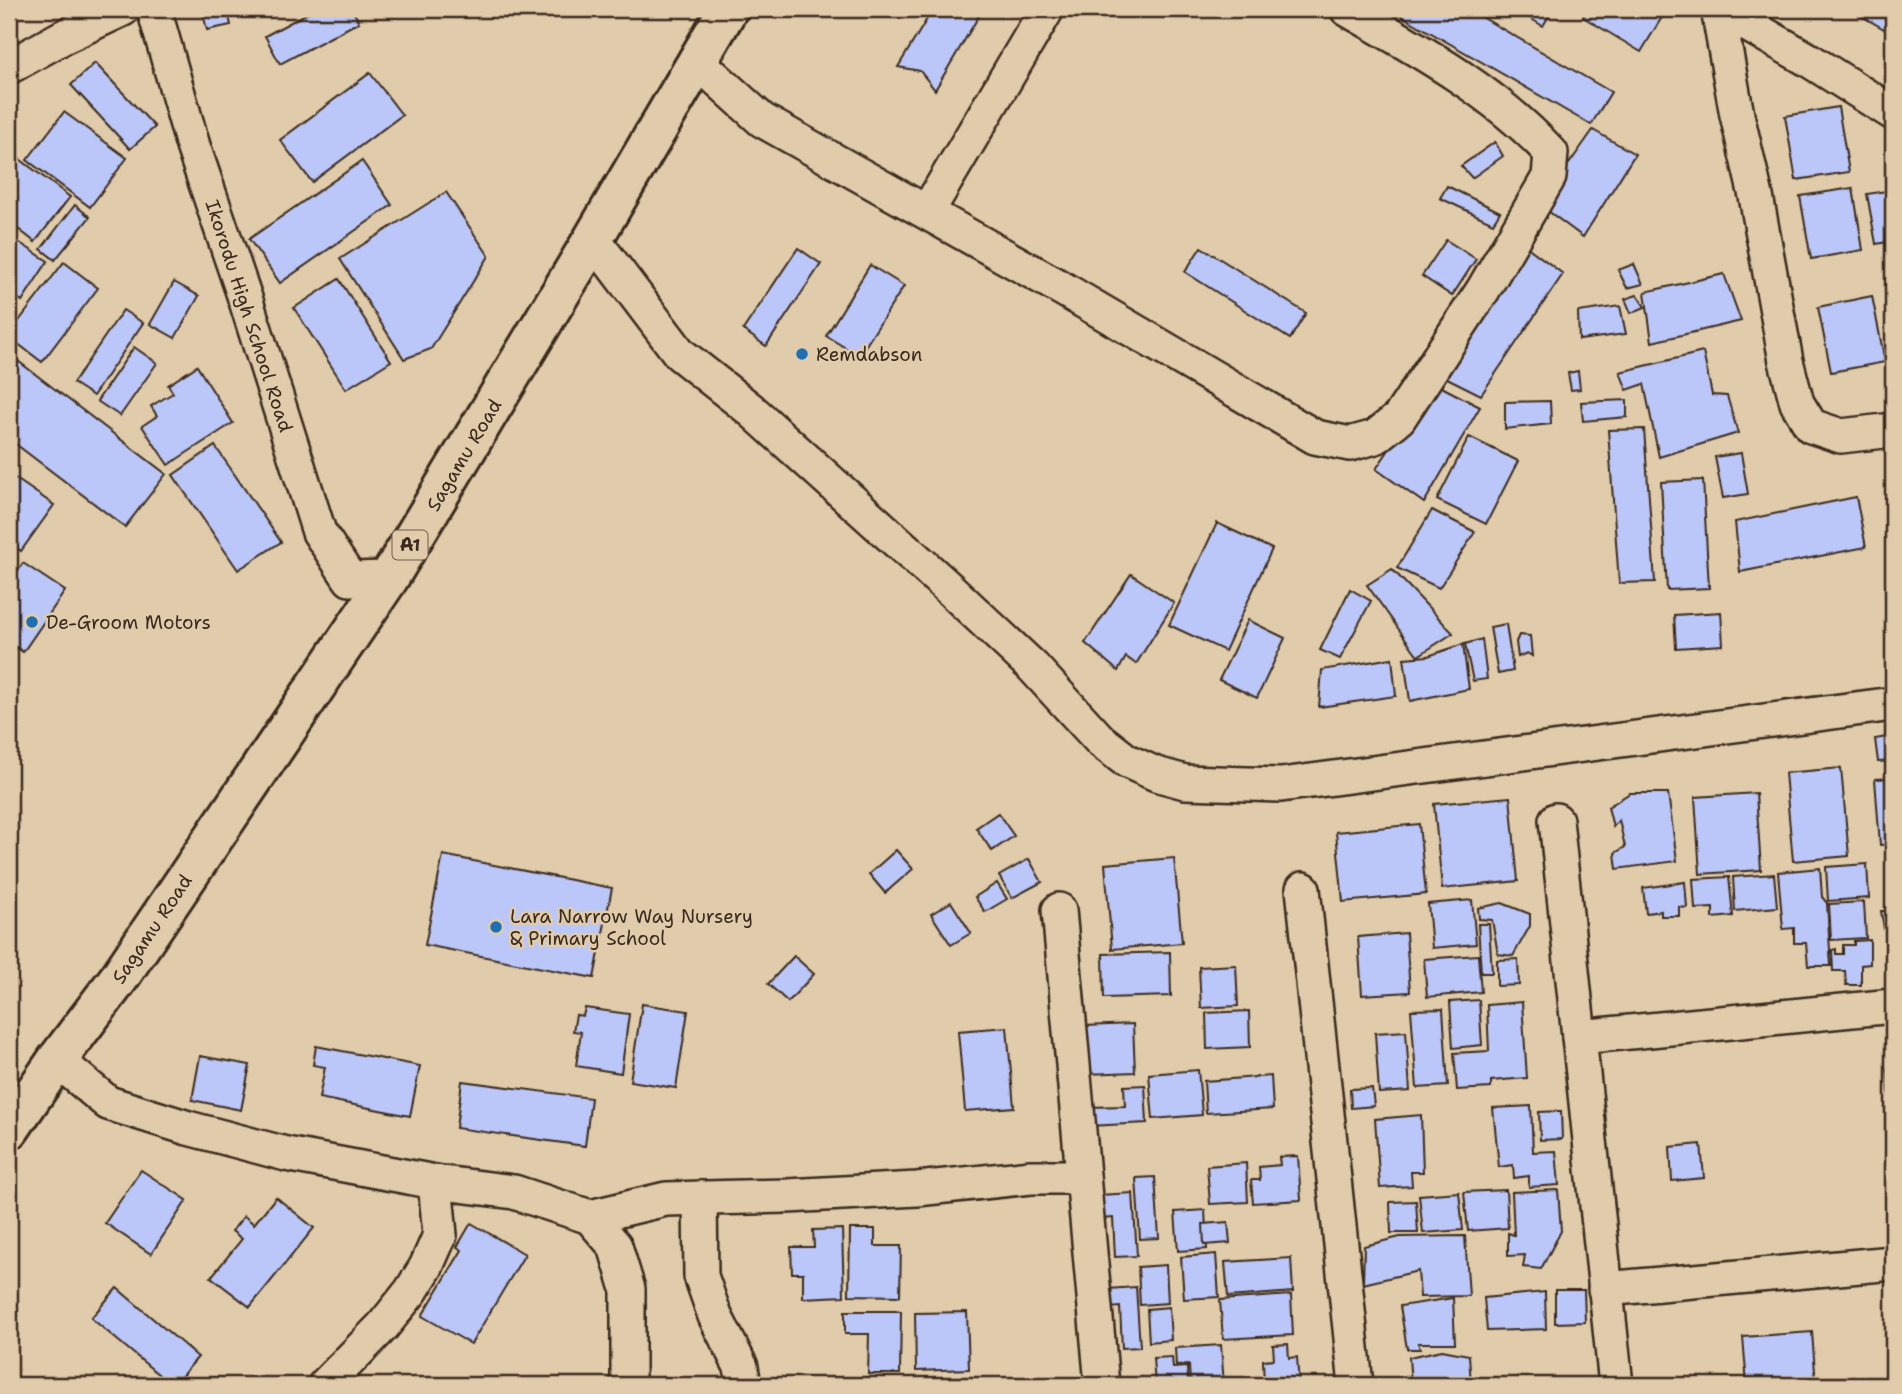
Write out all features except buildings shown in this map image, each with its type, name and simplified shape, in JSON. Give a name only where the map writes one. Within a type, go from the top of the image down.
[{"type":"highway","name":"Sagamu Road","points":[[9,1130],[57,1060],[120,978],[389,578],[728,9]]},
{"type":"highway","name":"Sagamu Road","points":[[9,1101],[57,1060]]},
{"type":"street","points":[[9,67],[63,37],[123,9]]},
{"type":"street","name":"Ikorodu High School Road","points":[[154,9],[193,146],[246,301],[319,532],[350,579],[389,578]]},
{"type":"street","points":[[928,212],[1047,9]]},
{"type":"street","points":[[697,61],[762,120],[928,212],[1315,437],[1350,444],[1375,437],[1399,418],[1483,290],[1549,177],[1550,153],[1499,103],[1403,41],[1347,9]]},
{"type":"street","points":[[1719,9],[1809,60],[1893,113]]},
{"type":"street","points":[[1719,9],[1737,115],[1756,196],[1786,361],[1797,402],[1811,426],[1841,436],[1893,430]]},
{"type":"street","points":[[593,239],[680,354],[751,410],[944,583],[1032,667],[1100,740],[1127,761],[1156,774],[1185,782],[1281,785],[1893,704]]},
{"type":"street","points":[[1556,820],[1616,1385]]},
{"type":"street","points":[[1303,888],[1356,1385]]},
{"type":"street","points":[[1059,910],[1102,1385]]},
{"type":"street","points":[[1579,1037],[1893,1006]]},
{"type":"street","points":[[57,1060],[108,1103],[175,1124],[286,1154],[435,1182],[514,1192],[590,1217],[615,1246],[628,1289],[628,1385]]},
{"type":"street","points":[[590,1217],[666,1199],[917,1189],[1031,1177],[1083,1177]]},
{"type":"street","points":[[325,1385],[383,1326],[426,1267],[440,1236],[435,1182]]},
{"type":"street","points":[[700,1198],[701,1276],[715,1316],[741,1367],[744,1385]]},
{"type":"street","points":[[1605,1289],[1893,1263]]},
{"type":"place","name":"Remdabson","points":[[802,354]]},
{"type":"place","name":"De-Groom Motors","points":[[32,622]]},
{"type":"place","name":"Lara Narrow Way Nursery & Primary School","points":[[496,927]]}]
